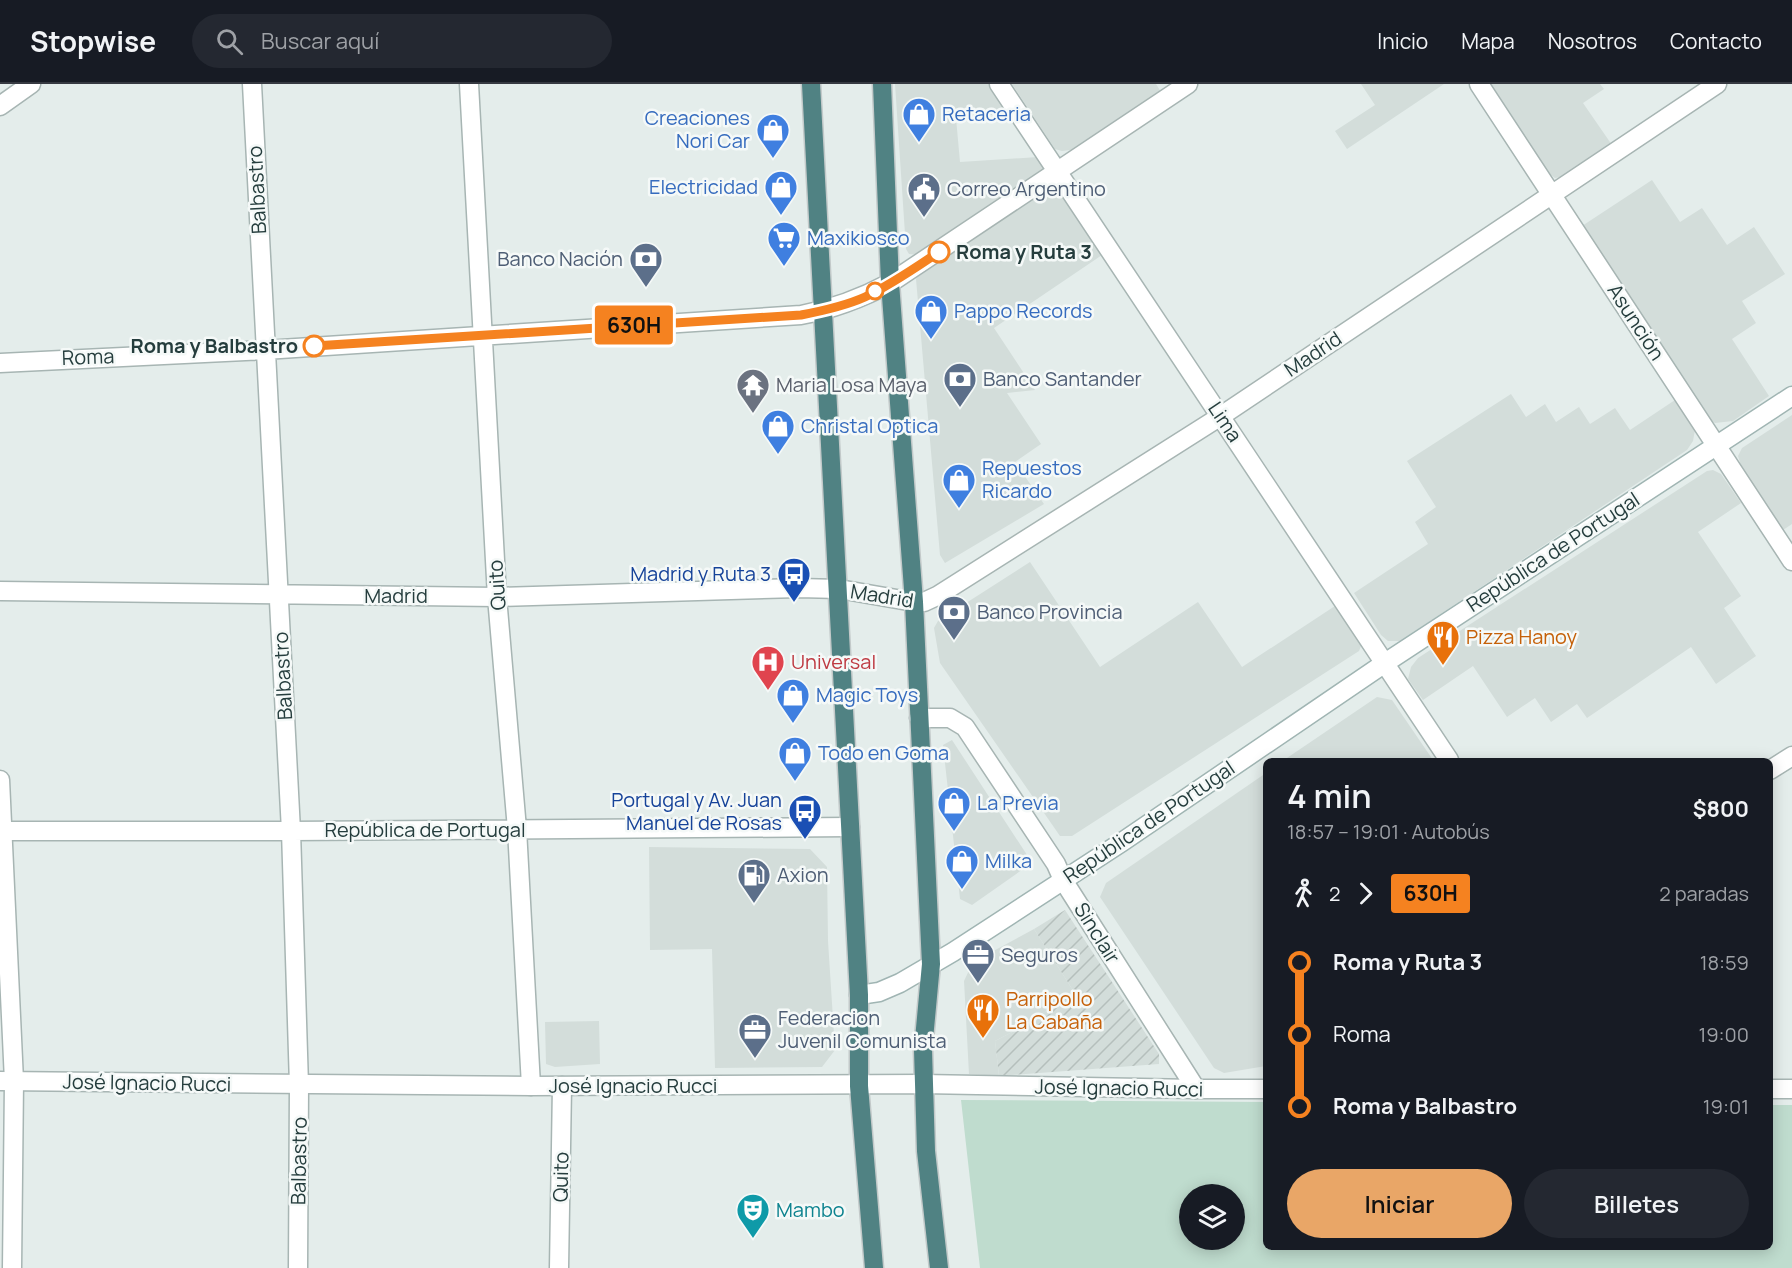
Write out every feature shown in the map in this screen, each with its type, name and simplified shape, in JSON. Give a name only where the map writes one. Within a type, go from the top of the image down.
[{"type":"highway","points":[[812,84],[859,995],[860,1086],[874,1268]]},
{"type":"highway","points":[[882,84],[890,283],[914,602],[931,964],[923,1050],[926,1151],[939,1268]]},
{"type":"street","points":[[0,106],[31,84]]},
{"type":"street","name":"Balbastro","points":[[252,84],[291,831],[299,1085],[298,1268]]},
{"type":"street","name":"Quito","points":[[469,84],[497,597],[517,829],[531,1086]]},
{"type":"street","name":"Lima","points":[[999,84],[1448,758]]},
{"type":"street","name":"Roma","points":[[0,363],[265,350],[801,315],[824,311],[864,297],[890,283],[1188,84]]},
{"type":"street","name":"Asunción","points":[[1479,84],[1792,561]]},
{"type":"street","name":"Madrid","points":[[0,591],[497,597],[799,588],[839,589],[924,602],[937,596],[1221,416],[1717,84]]},
{"type":"street","name":"República de Portugal","points":[[859,995],[879,992],[900,983],[1063,880],[1385,663],[1792,396]]},
{"type":"street","name":"Sinclair","points":[[919,718],[950,718],[964,727],[1056,864],[1063,880],[1196,1089]]},
{"type":"street","points":[[1773,768],[1792,756]]},
{"type":"street","points":[[0,780],[12,1268]]},
{"type":"street","name":"República de Portugal","points":[[1,831],[850,827]]},
{"type":"street","name":"José Ignacio Rucci","points":[[7,1081],[531,1086],[923,1084],[1263,1089]]},
{"type":"street","name":"Quito","points":[[559,1268],[562,1086]]},
{"type":"street","points":[[1773,1089],[1792,1089]]},
{"type":"shaded area","points":[[895,84],[992,84],[1011,113],[956,118],[960,162],[1038,157],[1043,163],[1044,170],[920,255],[909,254],[906,249]]},
{"type":"shaded area","points":[[1012,84],[1156,84],[1161,92],[1078,149],[1062,151],[1055,149]]},
{"type":"shaded area","points":[[1361,84],[1444,84],[1347,149],[1335,131],[1375,105]]},
{"type":"shaded area","points":[[1488,84],[1600,84],[1604,89],[1583,103],[1612,145],[1566,176],[1555,178],[1546,171]]},
{"type":"shaded area","points":[[1652,180],[1680,222],[1702,208],[1727,245],[1754,227],[1785,274],[1742,301],[1756,323],[1732,339],[1769,396],[1733,421],[1715,423],[1707,418],[1582,226]]},
{"type":"shaded area","points":[[1057,186],[1105,253],[994,328],[1035,390],[1007,393],[1041,444],[1015,462],[1044,504],[945,563],[940,555],[916,279],[919,274],[1052,187]]},
{"type":"shaded area","points":[[1511,394],[1526,417],[1545,404],[1556,422],[1579,407],[1590,424],[1615,408],[1630,430],[1675,400],[1695,430],[1693,441],[1687,450],[1400,641],[1388,641],[1381,635],[1354,593],[1428,544],[1415,522],[1436,507],[1407,461]]},
{"type":"shaded area","points":[[1792,415],[1792,524],[1783,530],[1741,466],[1738,456],[1742,448]]},
{"type":"shaded area","points":[[1713,470],[1721,474],[1741,503],[1698,532],[1741,596],[1724,608],[1756,656],[1716,684],[1691,647],[1587,718],[1577,704],[1551,722],[1535,698],[1507,717],[1473,666],[1423,700],[1408,679],[1411,667],[1418,658],[1707,471]]},
{"type":"shaded area","points":[[1030,562],[1100,667],[1198,602],[1242,667],[1338,604],[1363,641],[1359,651],[1072,836],[1060,836],[940,663],[934,628],[938,621]]},
{"type":"shaded area","points":[[1377,697],[1392,700],[1432,758],[1287,758]]},
{"type":"shaded area","points":[[952,740],[1029,858],[1026,867],[972,905],[960,899],[943,745]]},
{"type":"shaded area","points":[[1263,775],[1263,1066],[1224,1073],[1214,1068],[1100,897],[1106,883]]},
{"type":"shaded area","points":[[649,847],[810,849],[827,867],[828,941],[835,1050],[822,1067],[715,1068],[712,949],[650,950]]},
{"type":"shaded area","points":[[1065,910],[1159,1054],[1159,1064],[999,1076],[995,1041],[1024,1026],[1074,992],[1034,929]]},
{"type":"shaded area","points":[[1034,929],[1074,992],[1024,1026],[995,1041],[999,1076],[969,1074],[964,981],[973,962]]},
{"type":"shaded area","points":[[599,1021],[600,1064],[555,1067],[546,1064],[545,1022]]},
{"type":"green space","points":[[961,1100],[1263,1102],[1263,1250],[1773,1250],[1773,1105],[1792,1105],[1792,1268],[980,1268]]},
{"type":"bus line","name":"630H","points":[[314,346],[801,315],[824,311],[864,297],[939,252]]},
{"type":"place","name":"Retaceria","points":[[919,143]]},
{"type":"place","name":"Creaciones Nori Car","points":[[773,159]]},
{"type":"place","name":"Electricidad","points":[[781,216]]},
{"type":"place","name":"Correo Argentino","points":[[924,218]]},
{"type":"place","name":"Roma y Ruta 3","points":[[939,252]]},
{"type":"place","name":"Maxikiosco","points":[[784,267]]},
{"type":"place","name":"Banco Nación","points":[[646,288]]},
{"type":"place","name":"Pappo Records","points":[[931,340]]},
{"type":"place","name":"Roma y Balbastro","points":[[314,346]]},
{"type":"place","name":"Banco Santander","points":[[960,408]]},
{"type":"place","name":"Maria Losa Maya","points":[[753,414]]},
{"type":"place","name":"Christal Optica","points":[[778,455]]},
{"type":"place","name":"Repuestos Ricardo","points":[[959,509]]},
{"type":"place","name":"Madrid y Ruta 3","points":[[794,603]]},
{"type":"place","name":"Banco Provincia","points":[[954,641]]},
{"type":"place","name":"Pizza Hanoy","points":[[1443,666]]},
{"type":"place","name":"Universal","points":[[768,691]]},
{"type":"place","name":"Magic Toys","points":[[793,724]]},
{"type":"place","name":"Todo en Goma","points":[[795,782]]},
{"type":"place","name":"La Previa","points":[[954,832]]},
{"type":"place","name":"Portugal y Av. Juan Manuel de Rosas","points":[[805,840]]},
{"type":"place","name":"Milka","points":[[962,890]]},
{"type":"place","name":"Axion","points":[[754,904]]},
{"type":"place","name":"Seguros","points":[[978,984]]},
{"type":"place","name":"Parripollo La Cabaña","points":[[983,1039]]},
{"type":"place","name":"Federacion Juvenil Comunista","points":[[755,1059]]},
{"type":"place","name":"Mambo","points":[[753,1239]]}]
